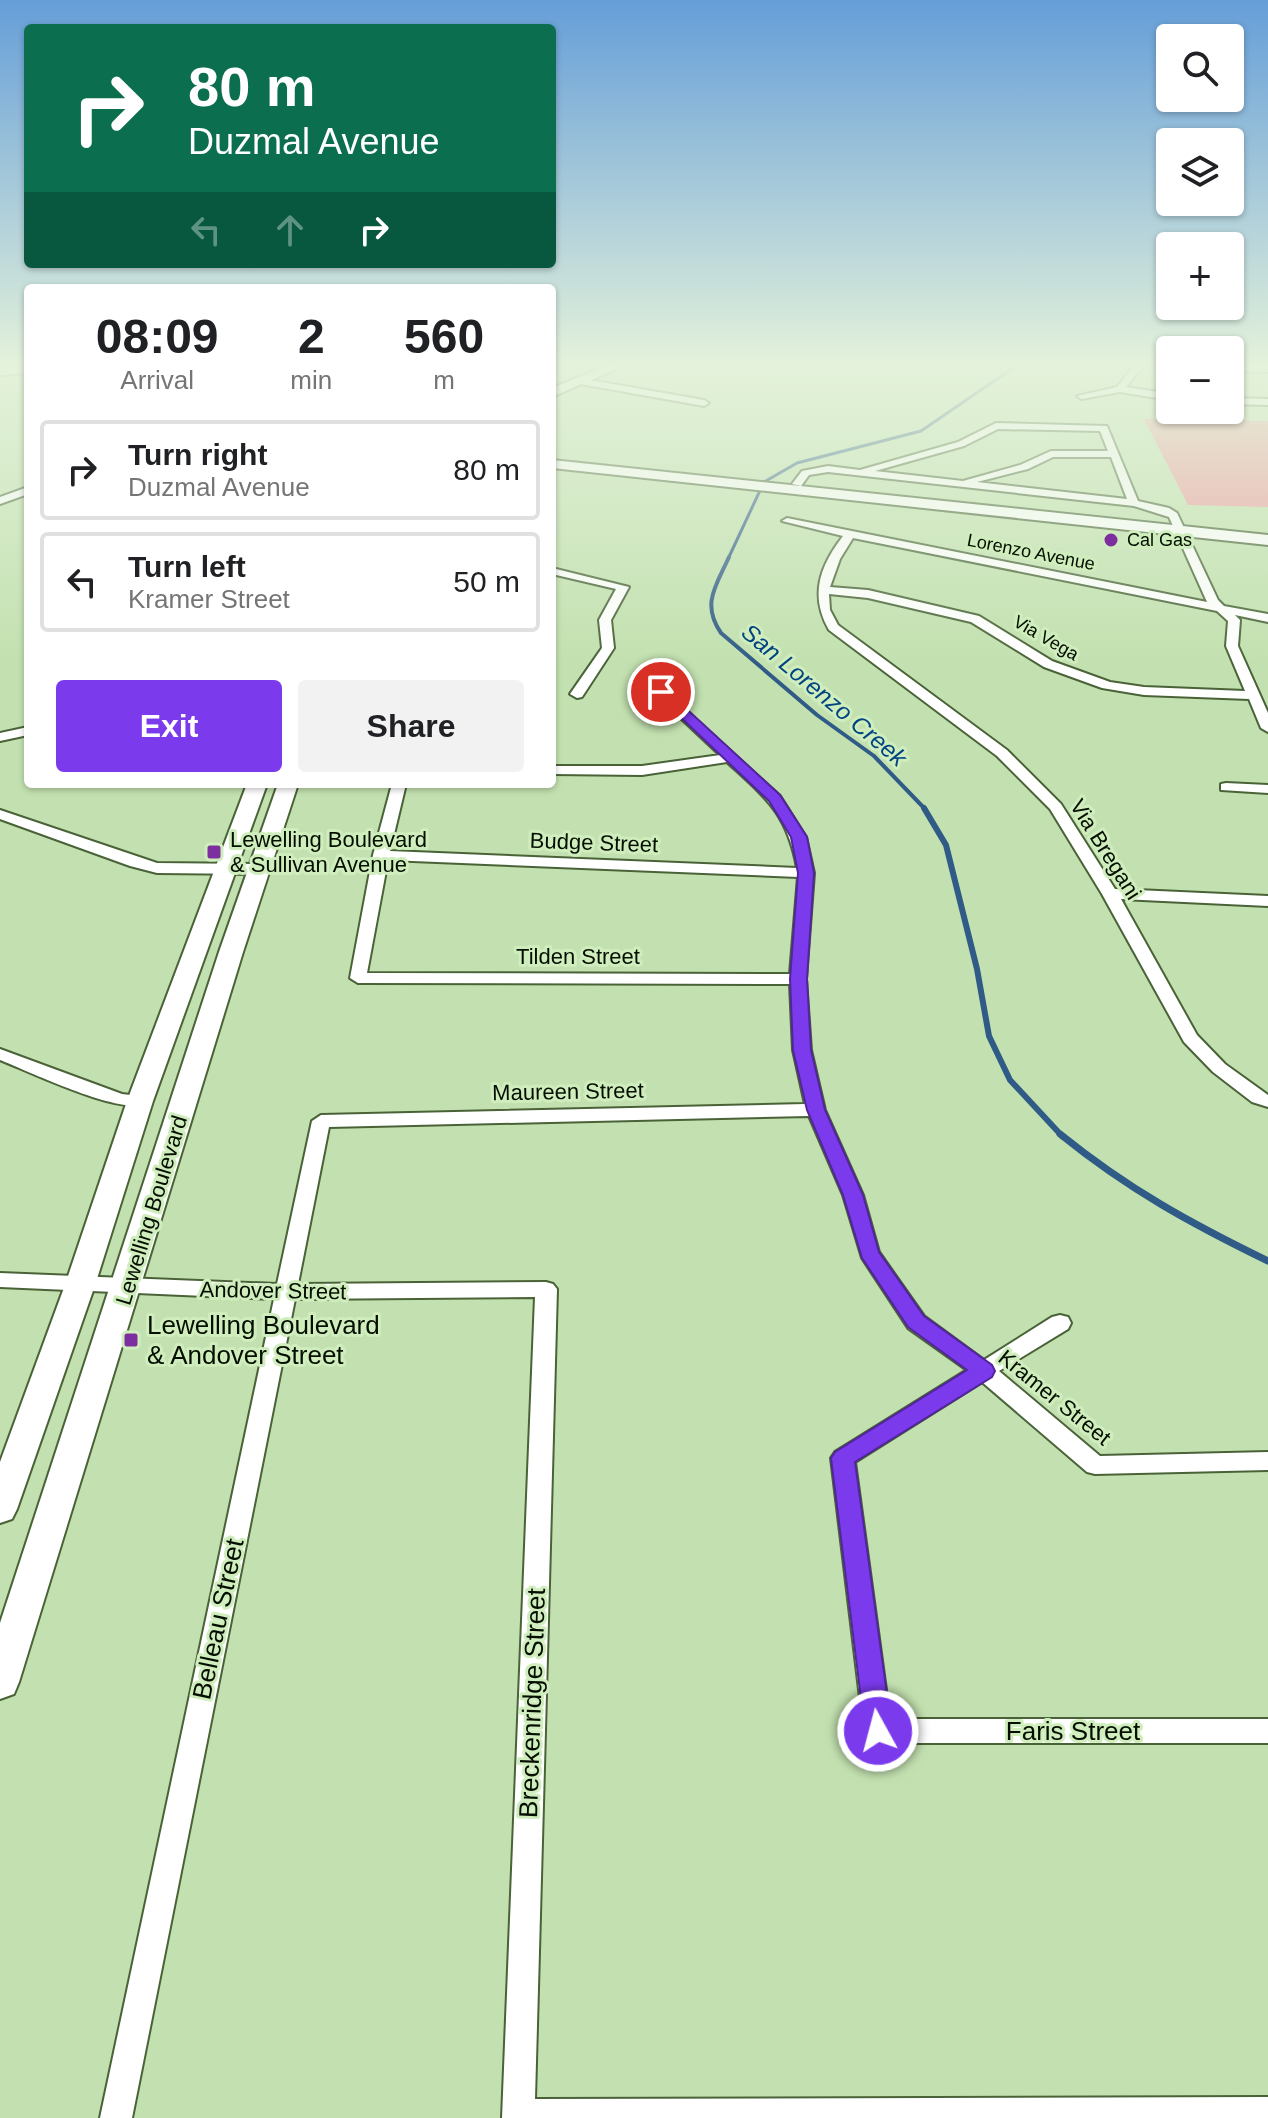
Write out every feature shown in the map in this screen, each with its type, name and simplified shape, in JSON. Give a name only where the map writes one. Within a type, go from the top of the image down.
[{"type":"main road","points":[[559,465],[676,480],[685,485],[1268,540]]},
{"type":"main road","points":[[1182,534],[1268,546]]},
{"type":"main road","name":"Lewelling Boulevard","points":[[0,1509],[80,1285],[140,1101],[256,788]]},
{"type":"main road","name":"Lewelling Boulevard","points":[[0,1682],[287,788]]},
{"type":"main road","points":[[140,1101],[178,1119]]},
{"type":"street","points":[[863,474],[864,471],[886,465]]},
{"type":"street","points":[[957,485],[1028,465]]},
{"type":"street","points":[[1119,465],[1134,503]]},
{"type":"street","points":[[797,484],[813,469],[1134,503],[1166,510],[1173,515],[1213,602],[1234,620],[1232,646],[1268,728]]},
{"type":"street","points":[[0,484],[24,489]]},
{"type":"street","points":[[2,501],[24,492]]},
{"type":"street","points":[[2,501],[24,505]]},
{"type":"street","name":"Lorenzo Avenue","points":[[787,521],[1268,618]]},
{"type":"street","points":[[825,590],[840,546],[850,534]]},
{"type":"street","points":[[556,573],[623,587],[605,620],[608,648],[577,694]]},
{"type":"street","name":"Via Vega","points":[[825,590],[868,594],[975,619],[1048,664],[1107,685],[1144,691],[1253,695]]},
{"type":"street","name":"Via Bregani","points":[[825,590],[824,609],[833,627],[1002,753],[1056,807],[1110,894],[1190,1038],[1219,1068],[1259,1098],[1268,1101]]},
{"type":"street","name":"Kramer Street","points":[[661,692],[775,799],[799,837],[806,873],[798,979],[802,1050],[816,1110],[853,1195],[869,1253],[916,1322],[984,1371],[1095,1465],[1268,1461]]},
{"type":"street","points":[[0,737],[24,732]]},
{"type":"street","points":[[556,770],[634,773],[684,769],[731,757]]},
{"type":"street","points":[[1226,787],[1268,789]]},
{"type":"street","points":[[381,855],[398,788]]},
{"type":"street","points":[[0,814],[135,863],[157,868],[259,869]]},
{"type":"street","name":"Budge Street","points":[[381,855],[806,873]]},
{"type":"street","name":"Tilden Street","points":[[381,855],[358,978],[798,979]]},
{"type":"street","points":[[1110,894],[1268,901]]},
{"type":"street","points":[[0,1054],[120,1100],[140,1101]]},
{"type":"street","name":"Maureen Street","points":[[321,1121],[816,1110]]},
{"type":"street","name":"Belleau Street","points":[[116,2118],[321,1121]]},
{"type":"street","name":"Andover Street","points":[[0,1280],[286,1292],[546,1289]]},
{"type":"street","name":"Breckenridge Street","points":[[518,2116],[546,1289]]},
{"type":"street","points":[[984,1371],[1060,1323]]},
{"type":"street","name":"Faris Street","points":[[984,1371],[843,1458],[878,1731],[1268,1731]]},
{"type":"street","points":[[518,2116],[1268,2113]]},
{"type":"shaded area","points":[[1167,465],[1268,465],[1268,507],[1188,505]]},
{"type":"waterway","name":"San Lorenzo Creek","points":[[728,559],[764,482],[794,465]]},
{"type":"waterway","name":"San Lorenzo Creek","points":[[729,557],[715,586],[711,604],[715,623],[721,633],[817,715],[874,756],[926,810]]},
{"type":"waterway","name":"San Lorenzo Creek","points":[[924,808],[946,845],[977,969],[989,1036],[1010,1080],[1060,1134]]},
{"type":"waterway","name":"San Lorenzo Creek","points":[[1060,1134],[1110,1172],[1160,1204],[1268,1261]]},
{"type":"place","name":"Cal Gas","points":[[1111,540]]},
{"type":"place","name":"Lewelling Boulevard & Sullivan Avenue","points":[[214,852]]},
{"type":"place","name":"Lewelling Boulevard & Andover Street","points":[[131,1340]]},
{"type":"route","points":[[661,692],[775,799],[799,837],[806,873],[798,979],[802,1050],[816,1110],[853,1195],[869,1253],[916,1322],[984,1371],[843,1458],[878,1731]]}]
